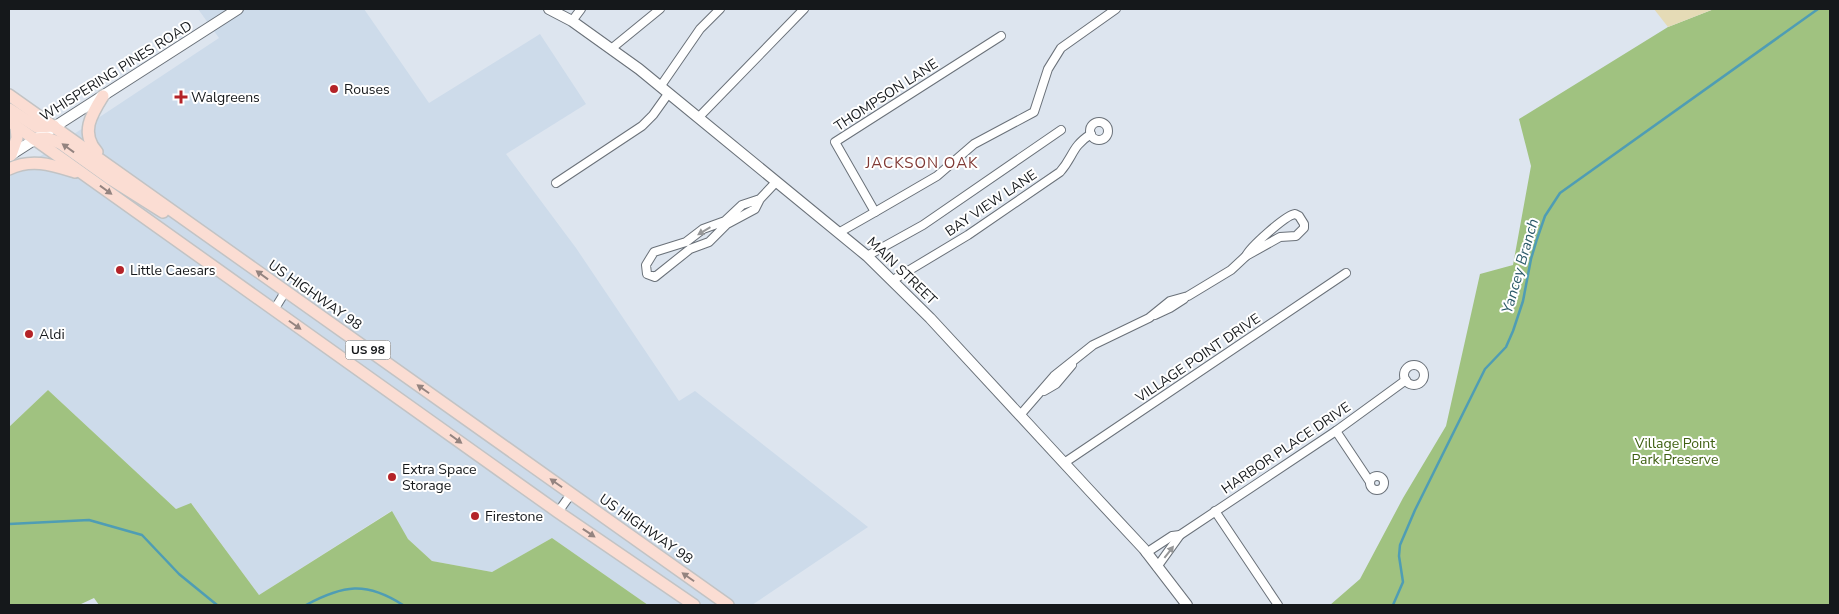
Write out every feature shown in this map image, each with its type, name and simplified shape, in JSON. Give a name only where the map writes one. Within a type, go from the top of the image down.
[{"type":"main road","name":"WHISPERING PINES ROAD","points":[[10,156],[238,9]]},
{"type":"main road","name":"MAIN STREET","points":[[550,9],[572,21],[611,49],[699,117],[776,182],[840,232],[893,280],[1021,414],[1146,553],[1187,605]]},
{"type":"main road","name":"US HIGHWAY 98","points":[[9,95],[728,605]]},
{"type":"main road","points":[[103,96],[88,122],[88,138],[91,146],[108,165]]},
{"type":"main road","points":[[9,109],[37,127],[54,126]]},
{"type":"main road","points":[[10,156],[17,138],[12,124]]},
{"type":"main road","name":"US 98","points":[[12,124],[558,512],[694,605]]},
{"type":"main road","points":[[34,139],[47,138],[60,143],[158,210],[198,229]]},
{"type":"main road","points":[[9,169],[24,164],[47,163],[85,175]]},
{"type":"street","points":[[572,21],[582,9]]},
{"type":"street","points":[[611,49],[660,9]]},
{"type":"street","points":[[660,87],[700,28],[720,9]]},
{"type":"street","points":[[699,117],[804,9]]},
{"type":"street","points":[[840,232],[937,176],[974,144],[1034,112],[1048,69],[1061,48],[1116,9]]},
{"type":"street","name":"THOMPSON LANE","points":[[875,212],[835,142],[1001,36]]},
{"type":"street","points":[[556,183],[642,126],[653,115],[668,94]]},
{"type":"street","points":[[867,256],[923,225],[1061,130]]},
{"type":"street","name":"BAY VIEW LANE","points":[[893,280],[968,236],[1060,172],[1067,163],[1074,148],[1091,134]]},
{"type":"street","points":[[726,222],[709,242],[688,246],[654,252],[646,266],[647,274],[655,277],[688,246],[703,229],[726,222],[755,209],[760,199],[776,182]]},
{"type":"street","points":[[1021,414],[1037,395],[1056,384],[1074,362],[1093,345],[1148,318],[1163,304],[1188,296],[1231,270],[1246,256],[1258,240],[1277,227],[1287,216],[1295,214],[1302,219],[1304,228],[1296,236],[1280,237],[1246,256]]},
{"type":"street","name":"VILLAGE POINT DRIVE","points":[[1064,463],[1346,273]]},
{"type":"street","points":[[274,310],[285,292]]},
{"type":"street","name":"HARBOR PLACE DRIVE","points":[[1157,567],[1180,535],[1336,431],[1406,380]]},
{"type":"street","points":[[1336,431],[1370,482]]},
{"type":"street","points":[[558,512],[571,494]]},
{"type":"street","points":[[1215,511],[1278,605]]},
{"type":"street","name":"HARBOR PLACE DRIVE","points":[[1146,553],[1172,536],[1180,535]]},
{"type":"shaded area","points":[[198,9],[364,9],[429,103],[540,34],[586,104],[506,154],[576,248],[679,401],[695,391],[868,527],[752,605],[648,605],[552,538],[492,572],[432,561],[408,539],[391,511],[259,595],[192,504],[176,509],[48,390],[9,427],[9,177],[219,38]]},
{"type":"green space","name":"Village Point Park Preserve","points":[[1714,9],[1830,9],[1830,605],[1330,605],[1360,579],[1403,498],[1446,426],[1480,274],[1513,265],[1531,166],[1519,119],[1668,27]]},
{"type":"green space","points":[[48,390],[176,509],[191,503],[259,595],[392,511],[408,539],[432,561],[492,572],[552,538],[648,605],[99,605],[94,598],[79,605],[9,605],[9,427]]},
{"type":"sand","points":[[1654,9],[1714,9],[1668,27]]},
{"type":"waterway","name":"Yancey Branch","points":[[1393,605],[1403,582],[1399,556],[1400,545],[1415,510],[1485,369],[1506,347],[1523,301],[1531,259],[1545,216],[1560,193],[1818,9]]},
{"type":"waterway","name":"Yancey Branch","points":[[9,524],[89,520],[142,535],[179,574],[217,605]]},
{"type":"waterway","name":"Yancey Branch","points":[[306,605],[332,593],[354,588],[377,592],[403,605]]},
{"type":"place","name":"Rouses","points":[[334,89]]},
{"type":"place","name":"Walgreens","points":[[181,97]]},
{"type":"place","name":"Little Caesars","points":[[120,270]]},
{"type":"place","name":"Aldi","points":[[29,334]]},
{"type":"place","name":"Extra Space Storage","points":[[392,477]]},
{"type":"place","name":"Firestone","points":[[475,516]]},
{"type":"district","name":"JACKSON OAK","points":[[922,163]]}]
